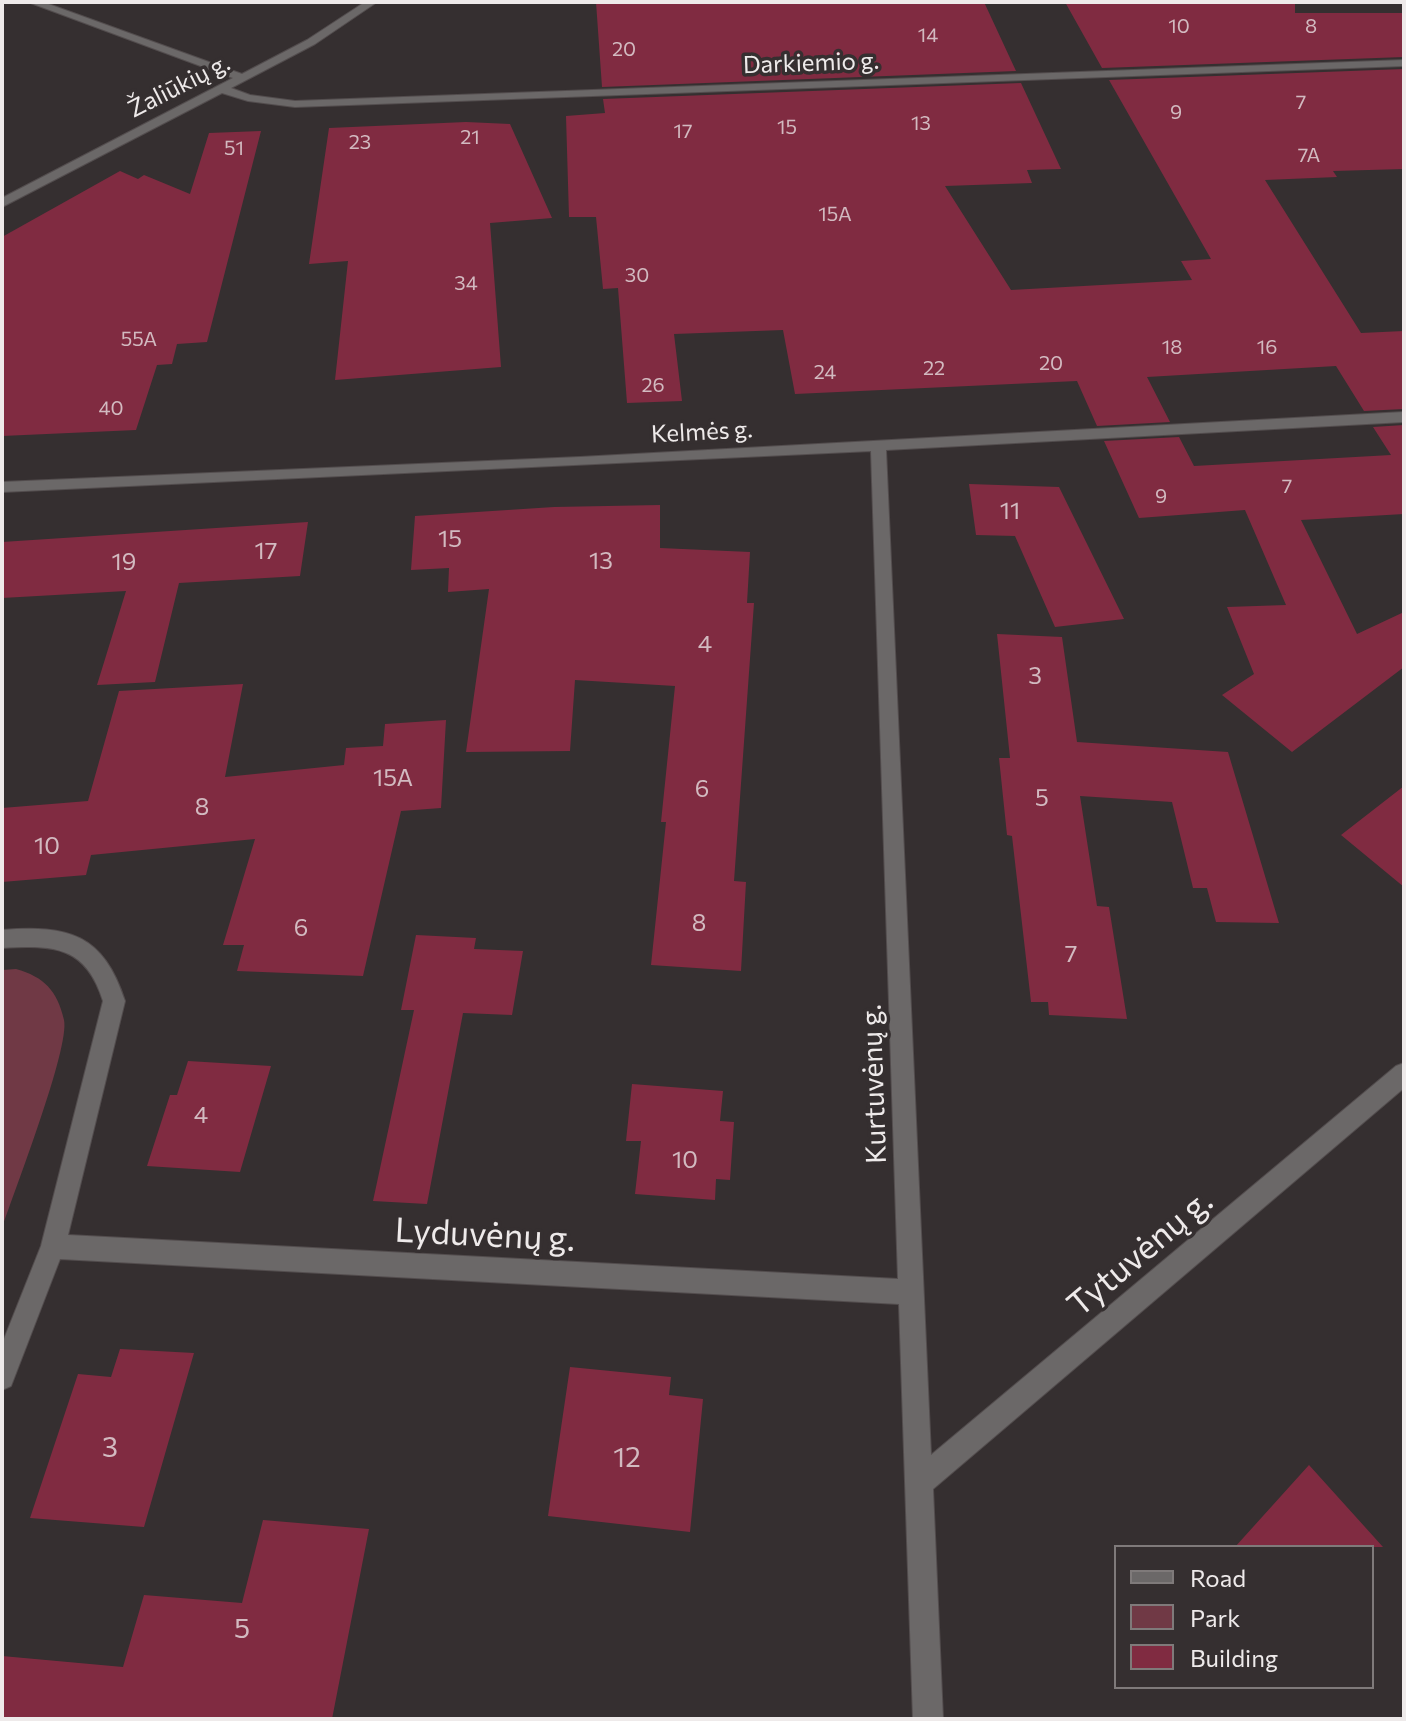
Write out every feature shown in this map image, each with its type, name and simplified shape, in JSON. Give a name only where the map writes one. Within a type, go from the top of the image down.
[{"type":"street","points":[[33,2],[243,78]]},
{"type":"street","name":"Žaliūkių g.","points":[[2,203],[311,42],[372,2]]},
{"type":"street","name":"Darkiemio g.","points":[[223,89],[248,98],[295,104],[1404,63]]},
{"type":"street","name":"Kelmės g.","points":[[2,487],[564,463],[1404,417]]},
{"type":"street","name":"Kurtuvėnų g.","points":[[878,446],[928,1719]]},
{"type":"street","points":[[2,939],[29,937],[76,945],[103,969],[114,1001],[53,1246],[2,1377]]},
{"type":"street","name":"Tytuvėnų g.","points":[[919,1483],[1404,1074]]},
{"type":"street","name":"Lyduvėnų g.","points":[[53,1246],[912,1292]]},
{"type":"green space","points":[[16,969],[48,986],[64,1020],[64,1036],[50,1089],[2,1228],[2,970]]},
{"type":"building","points":[[596,2],[984,2],[1016,71],[602,87]]},
{"type":"building","points":[[1065,2],[1295,2],[1295,13],[1404,13],[1404,57],[1102,68]]},
{"type":"building","points":[[1404,69],[1404,169],[1333,171],[1337,177],[1265,180],[1361,333],[1404,331],[1404,409],[1364,411],[1336,366],[1147,377],[1170,422],[1097,426],[1077,381],[795,394],[783,330],[674,334],[682,401],[627,403],[618,288],[603,289],[596,217],[569,217],[566,116],[605,113],[603,99],[1021,83],[1061,169],[1027,170],[1032,183],[945,186],[1011,290],[1192,280],[1181,261],[1211,259],[1109,80]]},
{"type":"building","points":[[466,122],[510,124],[552,218],[490,223],[501,367],[335,380],[348,261],[309,264],[329,128]]},
{"type":"building","points":[[261,131],[207,342],[177,344],[172,364],[157,365],[136,430],[2,436],[2,237],[120,171],[138,179],[144,175],[190,194],[209,133]]},
{"type":"building","points":[[1404,425],[1404,514],[1301,520],[1357,634],[1404,612],[1404,667],[1292,752],[1222,695],[1254,674],[1227,607],[1286,605],[1245,510],[1139,518],[1104,441],[1179,437],[1194,466],[1391,455],[1373,427]]},
{"type":"building","points":[[969,484],[1059,487],[1124,619],[1055,627],[1015,536],[976,535]]},
{"type":"building","points":[[660,505],[660,548],[750,552],[747,603],[754,603],[734,881],[746,882],[741,971],[651,965],[666,822],[661,822],[675,686],[575,680],[570,751],[466,752],[489,589],[448,592],[449,568],[411,570],[415,516],[554,507]]},
{"type":"building","points":[[308,522],[300,576],[179,583],[155,682],[97,685],[126,591],[2,598],[2,542]]},
{"type":"building","points":[[997,634],[1062,637],[1077,742],[1228,752],[1279,923],[1216,922],[1207,888],[1193,888],[1172,802],[1080,796],[1097,906],[1109,907],[1127,1019],[1049,1015],[1048,1002],[1031,1002],[1012,836],[1007,835],[999,758],[1010,758]]},
{"type":"building","points":[[243,684],[225,777],[344,765],[346,748],[383,746],[385,724],[446,720],[441,808],[401,811],[363,976],[237,971],[244,945],[223,945],[255,839],[91,855],[86,875],[2,882],[2,808],[88,801],[119,691]]},
{"type":"building","points":[[1404,786],[1404,887],[1341,835]]},
{"type":"building","points":[[416,935],[476,938],[474,949],[523,951],[512,1015],[463,1013],[427,1204],[373,1201],[414,1010],[401,1010]]},
{"type":"building","points":[[188,1061],[271,1066],[240,1172],[147,1166],[170,1095],[177,1095]]},
{"type":"building","points":[[632,1084],[723,1091],[720,1121],[734,1122],[730,1180],[716,1179],[715,1200],[635,1194],[641,1141],[626,1141]]},
{"type":"building","points":[[120,1349],[194,1353],[144,1527],[30,1518],[78,1374],[111,1377]]},
{"type":"building","points":[[570,1367],[671,1377],[669,1395],[703,1399],[690,1532],[548,1516]]},
{"type":"building","points":[[1309,1465],[1383,1547],[1374,1545],[1237,1545]]},
{"type":"building","points":[[263,1520],[369,1529],[332,1719],[2,1719],[2,1656],[123,1667],[144,1595],[242,1603]]}]
